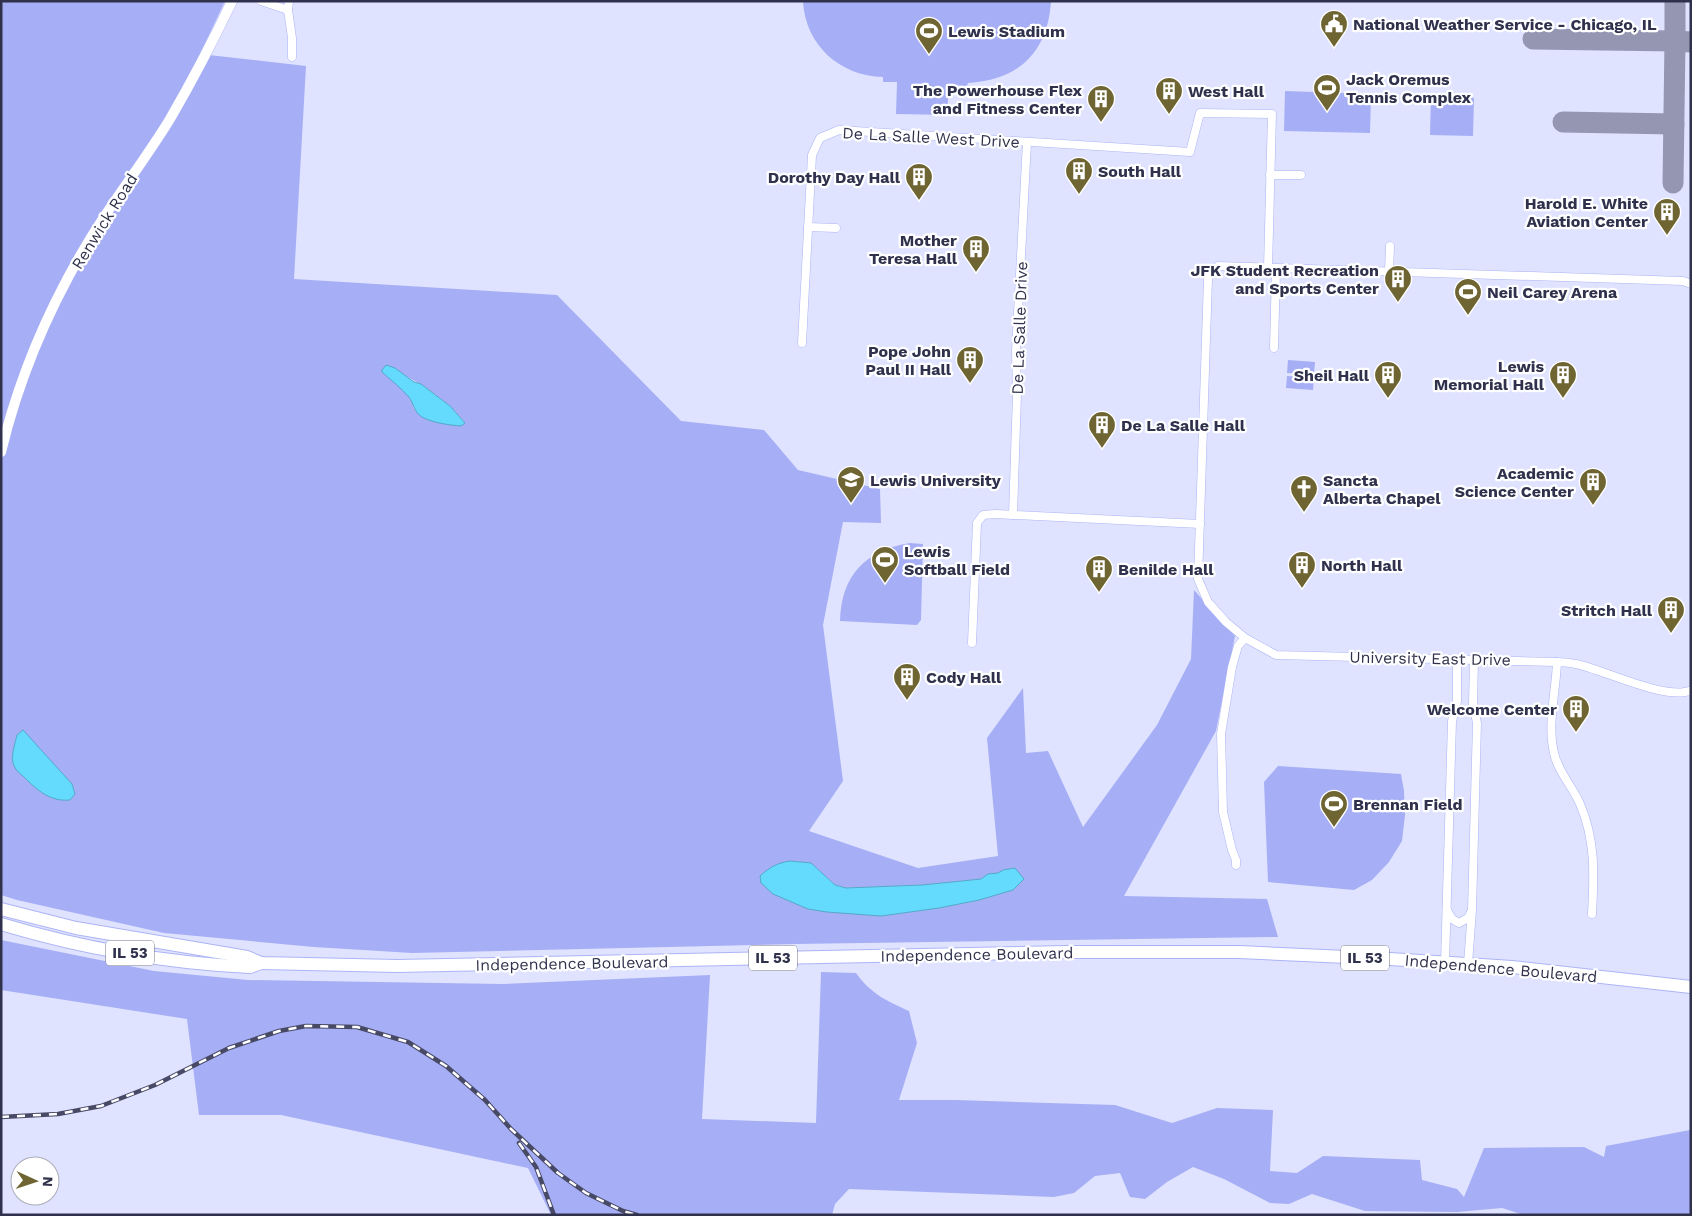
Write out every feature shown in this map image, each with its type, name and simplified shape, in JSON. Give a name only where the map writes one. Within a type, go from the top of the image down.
[{"type":"main road","name":"Independence Boulevard","points":[[1,910],[76,928],[247,957],[261,963],[349,966],[470,966],[1143,951],[1285,954],[1445,962],[1540,970],[1691,987]]},
{"type":"main road","name":"Independence Boulevard","points":[[1,924],[93,946],[164,959],[250,967],[261,963]]},
{"type":"street","name":"Renwick Road","points":[[1,452],[27,367],[57,298],[90,239],[169,120],[212,44],[232,1]]},
{"type":"street","points":[[261,1],[288,10]]},
{"type":"street","points":[[289,1],[292,57]]},
{"type":"street","name":"De La Salle West Drive","points":[[802,343],[812,155],[820,138],[839,130],[1190,152],[1200,113],[1272,114],[1270,175]]},
{"type":"street","name":"De La Salle Drive","points":[[1013,515],[1017,394],[1016,351],[1027,142]]},
{"type":"street","points":[[1274,348],[1270,175],[1302,175]]},
{"type":"street","points":[[808,227],[836,228]]},
{"type":"street","points":[[1389,272],[1390,246]]},
{"type":"street","points":[[972,643],[977,523],[983,515],[1200,524],[1208,279],[1212,270],[1218,266],[1687,283]]},
{"type":"street","name":"University East Drive","points":[[1200,524],[1198,579],[1208,602],[1226,622],[1245,638],[1276,654],[1557,662],[1576,664],[1663,691],[1681,693],[1691,690]]},
{"type":"street","points":[[1236,865],[1223,812],[1222,734],[1232,667],[1238,646],[1245,638]]},
{"type":"street","points":[[1445,962],[1452,721],[1457,701],[1457,660]]},
{"type":"street","points":[[1468,964],[1472,910],[1477,723],[1473,704],[1474,660]]},
{"type":"street","points":[[1557,662],[1552,712],[1552,744],[1558,765],[1581,805],[1591,838],[1594,860],[1592,914]]},
{"type":"street","points":[[1447,908],[1452,920],[1460,923],[1468,918],[1472,910]]},
{"type":"shaded area","points":[[1,1],[225,1],[200,54],[306,66],[294,279],[557,295],[681,421],[764,430],[798,470],[880,489],[881,523],[843,522],[823,625],[843,781],[809,831],[918,868],[998,856],[987,738],[1023,688],[1026,753],[1048,751],[1083,827],[1157,725],[1191,659],[1194,590],[1235,636],[1216,731],[1124,896],[1267,899],[1278,937],[794,944],[412,953],[314,947],[164,933],[1,895]],"holes":[[[395,368],[440,398],[465,423],[414,409],[413,403],[406,393],[382,372]],[[790,861],[811,863],[835,885],[846,888],[922,885],[981,879],[988,874],[1014,868],[1024,879],[979,900],[881,916],[773,894]]]},
{"type":"shaded area","name":"Lewis Stadium","points":[[803,1],[1051,1],[1049,19],[1044,35],[1037,49],[1028,60],[1002,76],[986,81],[968,83],[967,86],[949,85],[947,115],[896,114],[897,82],[883,82],[883,77],[853,71],[839,64],[828,55],[810,31],[805,17]]},
{"type":"shaded area","name":"Jack Oremus Tennis Complex","points":[[1285,91],[1371,94],[1370,133],[1284,131]]},
{"type":"shaded area","name":"Jack Oremus Tennis Complex","points":[[1431,96],[1474,98],[1473,136],[1430,135]]},
{"type":"shaded area","points":[[1288,360],[1315,362],[1314,374],[1287,373]]},
{"type":"shaded area","points":[[386,365],[395,368],[414,382],[421,384],[450,406],[465,423],[461,426],[451,425],[426,419],[419,415],[409,397],[382,372]]},
{"type":"shaded area","points":[[1287,376],[1314,378],[1313,390],[1286,388]]},
{"type":"shaded area","name":"Lewis Softball Field","points":[[910,543],[923,544],[921,620],[917,625],[840,621],[841,605],[845,590],[859,567],[881,552],[894,546]]},
{"type":"shaded area","points":[[23,730],[72,784],[75,794],[70,800],[57,799],[45,795],[15,768],[12,759],[14,746],[17,735]]},
{"type":"shaded area","name":"Brennan Field","points":[[1278,766],[1401,774],[1405,815],[1402,841],[1389,862],[1372,880],[1354,890],[1268,882],[1264,782]]},
{"type":"shaded area","points":[[790,861],[811,863],[835,885],[846,888],[922,885],[981,879],[988,874],[1015,868],[1024,879],[1013,890],[979,900],[939,908],[881,916],[827,912],[808,909],[773,894],[761,883],[760,876],[767,870],[777,864]]},
{"type":"shaded area","points":[[1,940],[154,971],[248,980],[502,984],[710,975],[702,1119],[816,1123],[821,972],[856,973],[874,992],[909,1011],[917,1043],[899,1100],[1115,1105],[1172,1123],[1217,1108],[1273,1110],[1270,1171],[1297,1173],[1323,1156],[1420,1160],[1422,1180],[1457,1189],[1464,1197],[1484,1148],[1584,1147],[1604,1157],[1606,1146],[1690,1130],[1691,1215],[1524,1215],[1502,1208],[1457,1212],[1365,1211],[1312,1194],[1289,1204],[1270,1203],[1224,1179],[1193,1167],[1167,1182],[1145,1199],[1130,1197],[1120,1173],[1095,1176],[1074,1193],[1054,1197],[849,1189],[835,1204],[832,1215],[551,1215],[528,1168],[281,1115],[199,1115],[187,1019],[1,990]]},
{"type":"taxiway","points":[[1533,39],[1675,41],[1675,1]]},
{"type":"taxiway","points":[[1673,183],[1675,41],[1691,42]]},
{"type":"taxiway","points":[[1563,122],[1674,124]]},
{"type":"railway","points":[[1,1117],[58,1114],[101,1106],[155,1085],[229,1048],[279,1031],[306,1026],[357,1027],[408,1042],[446,1066],[485,1100],[511,1129],[558,1173],[586,1193],[623,1211],[637,1215]]},
{"type":"railway","points":[[519,1143],[536,1167],[554,1215]]},
{"type":"place","name":"National Weather Service - Chicago, IL","points":[[1334,48]]},
{"type":"place","name":"Lewis Stadium","points":[[929,55]]},
{"type":"place","name":"Jack Oremus Tennis Complex","points":[[1327,112]]},
{"type":"place","name":"West Hall","points":[[1169,115]]},
{"type":"place","name":"The Powerhouse Flex and Fitness Center","points":[[1101,123]]},
{"type":"place","name":"South Hall","points":[[1079,195]]},
{"type":"place","name":"Dorothy Day Hall","points":[[919,201]]},
{"type":"place","name":"Harold E. White Aviation Center","points":[[1667,236]]},
{"type":"place","name":"Mother Teresa Hall","points":[[976,273]]},
{"type":"place","name":"JFK Student Recreation and Sports Center","points":[[1398,303]]},
{"type":"place","name":"Neil Carey Arena","points":[[1468,316]]},
{"type":"place","name":"Pope John Paul II Hall","points":[[970,384]]},
{"type":"place","name":"Sheil Hall","points":[[1388,399]]},
{"type":"place","name":"Lewis Memorial Hall","points":[[1563,399]]},
{"type":"place","name":"De La Salle Hall","points":[[1102,449]]},
{"type":"place","name":"Lewis University","points":[[851,504]]},
{"type":"place","name":"Academic Science Center","points":[[1593,506]]},
{"type":"place","name":"Sancta Alberta Chapel","points":[[1304,513]]},
{"type":"place","name":"Lewis Softball Field","points":[[885,584]]},
{"type":"place","name":"North Hall","points":[[1302,589]]},
{"type":"place","name":"Benilde Hall","points":[[1099,593]]},
{"type":"place","name":"Stritch Hall","points":[[1671,634]]},
{"type":"place","name":"Cody Hall","points":[[907,701]]},
{"type":"place","name":"Welcome Center","points":[[1576,733]]},
{"type":"place","name":"Brennan Field","points":[[1334,828]]}]
